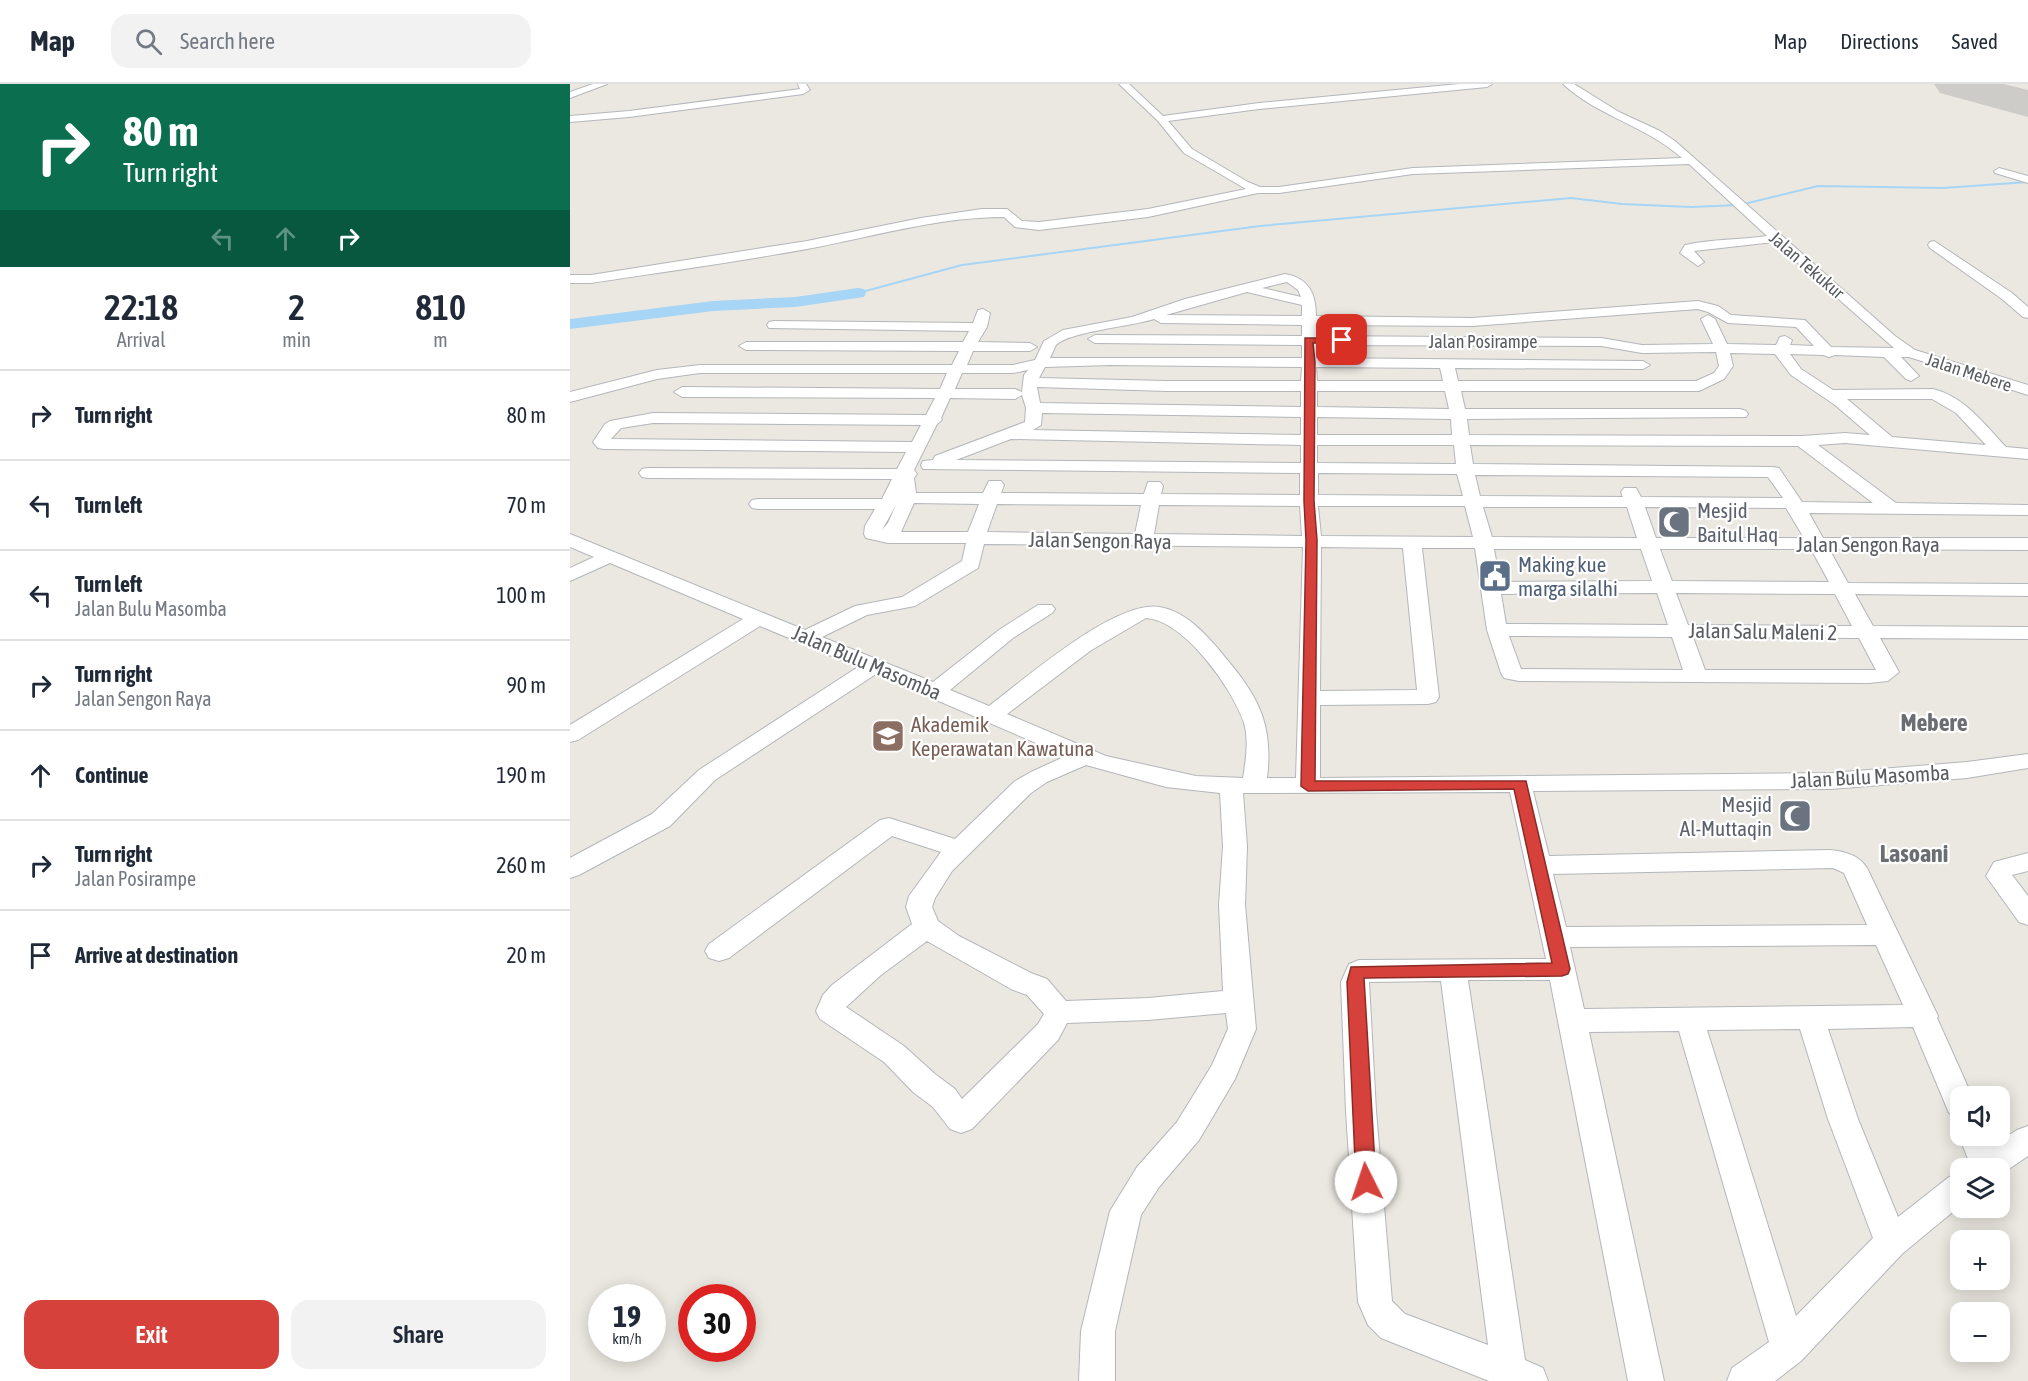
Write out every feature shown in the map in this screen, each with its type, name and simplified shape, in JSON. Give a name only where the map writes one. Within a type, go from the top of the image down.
[{"type":"street","points":[[570,95],[602,84]]},
{"type":"street","points":[[1124,84],[1161,118],[1188,151],[1257,190]]},
{"type":"street","points":[[1161,118],[1487,84]]},
{"type":"street","name":"Jalan Tekukur","points":[[1568,84],[1616,114],[1660,135],[1709,175],[1890,339],[1910,353]]},
{"type":"street","points":[[570,119],[629,114],[805,90],[801,85]]},
{"type":"street","points":[[724,88],[728,100]]},
{"type":"street","points":[[570,279],[591,279],[807,245],[921,222],[982,213],[1007,213],[1019,224],[1039,226],[1148,213],[1257,190],[1279,190],[1413,171],[1692,161]]},
{"type":"street","points":[[1529,166],[1662,174]]},
{"type":"street","points":[[1999,171],[2028,180]]},
{"type":"street","points":[[1692,175],[1709,175]]},
{"type":"street","points":[[1698,262],[1686,253],[1689,248],[1706,244],[1744,243],[1776,238]]},
{"type":"street","points":[[1934,245],[2007,296],[2028,314]]},
{"type":"street","points":[[774,325],[869,326],[981,320],[934,420],[901,474],[888,504],[872,530],[873,534],[888,537],[903,516],[907,498],[905,477],[929,465],[1033,425],[1034,408],[1029,391],[1032,375],[1041,363],[1044,352],[1055,339],[1068,333],[1142,319],[1190,302],[1287,277],[1304,288],[1310,302],[1308,340],[1311,362],[1309,501],[1312,540],[1308,786]]},
{"type":"street","points":[[1142,319],[1428,322],[1522,319],[1690,304],[1713,309],[1728,319],[1797,322],[1802,324],[1829,353]]},
{"type":"street","points":[[1031,382],[1167,386],[1590,388],[1699,386],[1719,376],[1726,366],[1722,348],[1708,319]]},
{"type":"street","points":[[929,465],[1309,470],[1465,471],[1624,472],[1773,472],[1778,476],[1888,672],[1886,675],[1869,677],[1518,675],[1509,671],[1497,630],[1484,543],[1465,471],[1458,414],[1428,322]]},
{"type":"street","points":[[1797,322],[1781,350],[1789,364],[1810,384],[1831,395],[1888,442]]},
{"type":"street","points":[[773,473],[813,418],[869,326]]},
{"type":"street","name":"Jalan Posirampe","points":[[1055,339],[1608,342],[1642,349],[1722,348],[1829,353],[1910,353]]},
{"type":"street","points":[[1143,541],[1163,438],[1164,410],[1174,339]]},
{"type":"street","points":[[1572,342],[1624,472],[1646,543],[1665,587],[1696,675]]},
{"type":"street","points":[[746,346],[1030,347]]},
{"type":"street","points":[[1889,353],[1911,376]]},
{"type":"street","name":"Jalan Mebere","points":[[1910,353],[2028,390]]},
{"type":"street","points":[[570,397],[679,370],[1013,369],[1041,363],[1170,361],[1643,364]]},
{"type":"street","points":[[682,392],[1014,394]]},
{"type":"street","points":[[1831,395],[1940,395],[1954,403],[2001,452]]},
{"type":"street","points":[[1034,408],[1458,414],[1740,414]]},
{"type":"street","points":[[918,447],[604,444],[601,442],[611,427],[616,424],[653,418],[934,420]]},
{"type":"street","points":[[1935,433],[1982,433]]},
{"type":"street","points":[[1012,435],[1461,441],[1802,441],[1845,438],[2028,454]]},
{"type":"street","points":[[1802,441],[1890,507]]},
{"type":"street","points":[[806,638],[833,622],[862,610],[908,602],[970,564],[975,550],[975,539],[1002,466]]},
{"type":"street","points":[[648,473],[901,474]]},
{"type":"street","points":[[907,498],[1794,505],[2028,510]]},
{"type":"street","points":[[758,504],[888,504]]},
{"type":"street","name":"Jalan Sengon Raya","points":[[888,537],[1143,541],[2028,544]]},
{"type":"street","name":"Jalan Bulu Masomba","points":[[570,540],[1087,756],[1121,769],[1167,779],[1243,786],[1831,781],[1957,771],[2028,761]]},
{"type":"street","points":[[1309,698],[1428,697],[1412,542]]},
{"type":"street","points":[[570,574],[608,557]]},
{"type":"street","points":[[1489,588],[2028,590]]},
{"type":"street","points":[[935,691],[1001,638],[1045,609]]},
{"type":"street","points":[[992,715],[1093,639],[1138,614],[1148,611],[1156,612],[1190,631],[1220,662],[1248,705],[1256,724],[1258,747],[1243,786],[1235,846],[1232,905],[1242,1029],[1225,1070],[1188,1131],[1148,1177],[1126,1211],[1098,1331],[1097,1381]]},
{"type":"street","points":[[570,735],[758,618]]},
{"type":"street","name":"Jalan Salu Maleni 2","points":[[1497,630],[2028,633]]},
{"type":"street","points":[[570,869],[662,820],[707,775],[874,666]]},
{"type":"street","points":[[1059,1012],[1037,987],[1021,981],[950,943],[927,927],[919,907],[922,896],[943,865],[1023,787],[1039,777],[1087,756]]},
{"type":"street","points":[[1521,784],[1562,969],[1647,1381]]},
{"type":"street","points":[[720,951],[814,879],[889,826],[958,849]]},
{"type":"street","points":[[1539,865],[1839,859],[1854,868],[1924,1016],[1953,1086]]},
{"type":"street","points":[[2028,862],[2003,867],[1999,876],[2028,915]]},
{"type":"street","points":[[927,927],[850,986],[831,1003],[830,1011],[894,1054],[924,1083],[944,1098],[961,1120],[1048,1032],[1059,1012]]},
{"type":"street","points":[[1555,937],[1884,935]]},
{"type":"street","points":[[1453,969],[1519,1376]]},
{"type":"street","points":[[1519,1376],[1393,1326],[1380,1313],[1375,1302],[1361,1111],[1356,973],[1359,970],[1562,969]]},
{"type":"street","points":[[1059,1012],[1148,1009],[1238,1001]]},
{"type":"street","points":[[1572,1021],[1924,1016]]},
{"type":"street","points":[[1810,1017],[1843,1119],[1891,1242]]},
{"type":"street","points":[[1690,1020],[1789,1349]]},
{"type":"street","points":[[1999,1158],[2028,1139]]},
{"type":"street","points":[[1745,1381],[1789,1349],[1891,1242],[1950,1195]]},
{"type":"waterway","points":[[858,293],[962,265],[1260,226],[1571,198],[1622,204],[1691,207],[1740,205],[1818,186],[1943,188],[2028,182]]},
{"type":"waterway","points":[[570,324],[713,306],[795,302],[858,293]]},
{"type":"runway","points":[[1955,84],[2028,104]]},
{"type":"place","name":"Mesjid Baitul Haq","points":[[1674,522]]},
{"type":"place","name":"Making kue marga silalhi","points":[[1495,576]]},
{"type":"place","name":"Akademik Keperawatan Kawatuna","points":[[888,736]]},
{"type":"place","name":"Mesjid Al-Muttaqin","points":[[1795,816]]},
{"type":"district","name":"Mebere","points":[[1934,722]]},
{"type":"district","name":"Lasoani","points":[[1914,853]]},
{"type":"route","points":[[1342,340],[1308,340],[1311,362],[1309,501],[1312,540],[1308,786],[1521,784],[1562,969],[1359,970],[1357,972],[1355,982],[1366,1182]]}]
